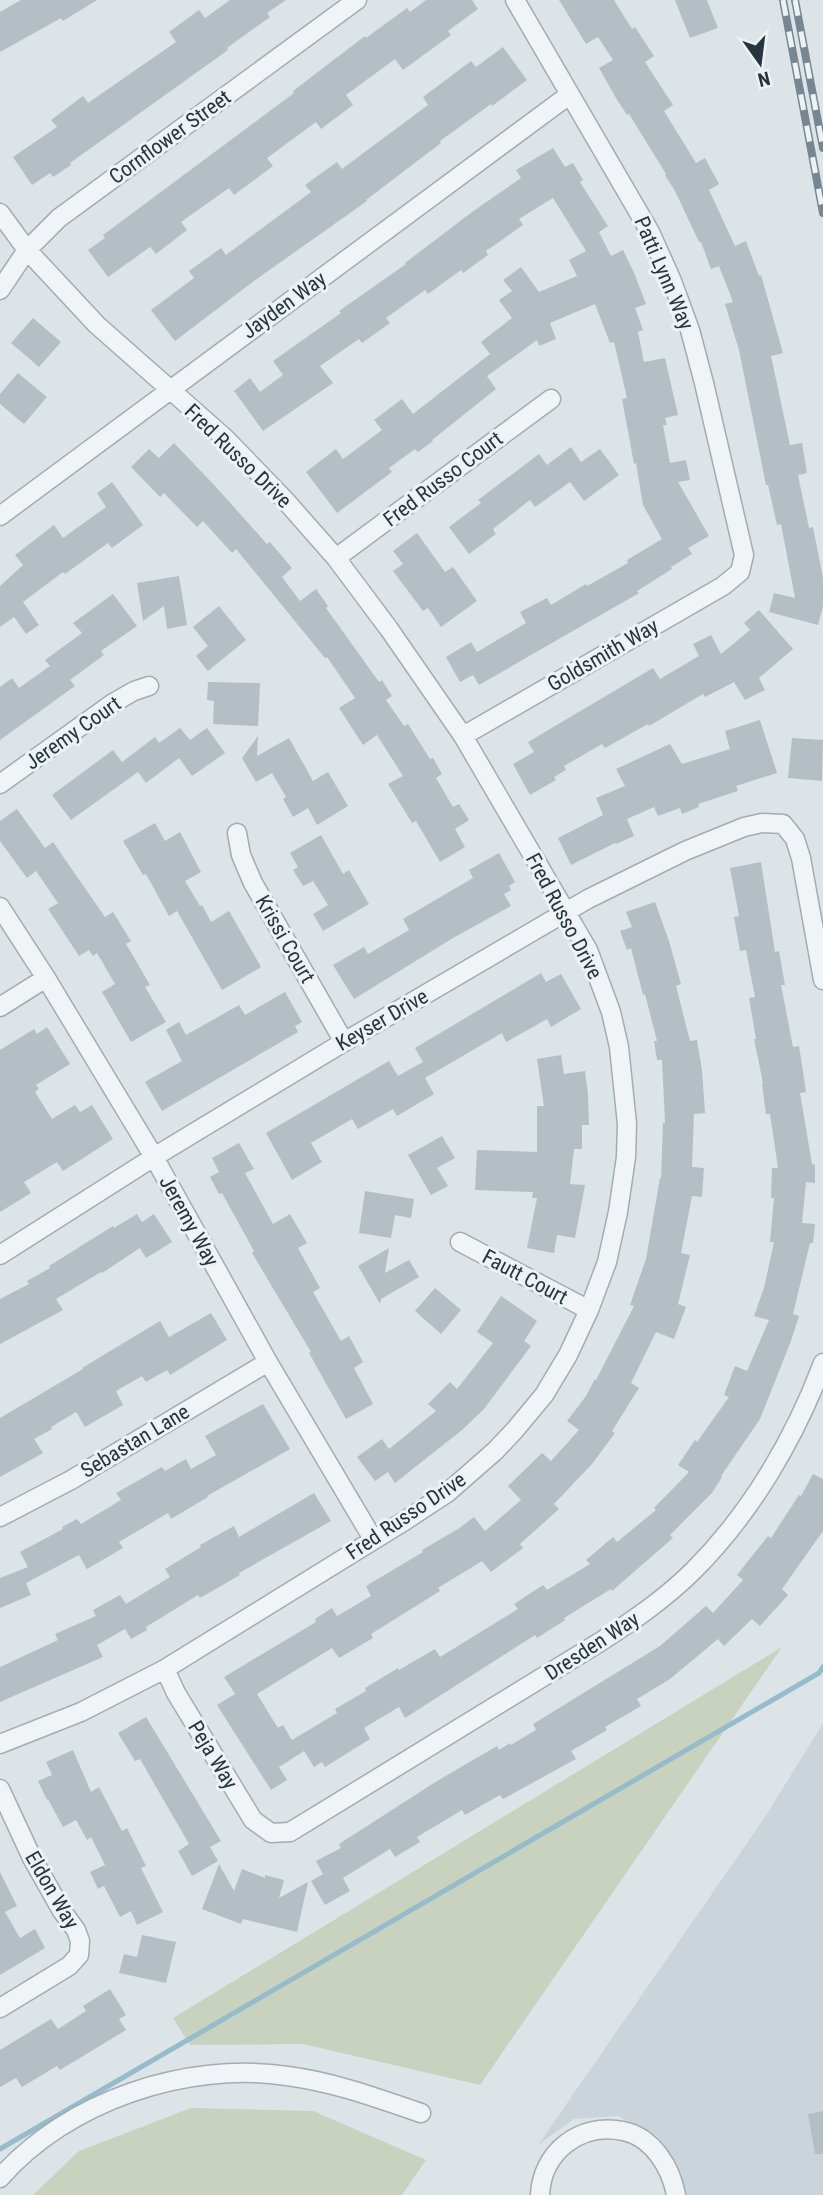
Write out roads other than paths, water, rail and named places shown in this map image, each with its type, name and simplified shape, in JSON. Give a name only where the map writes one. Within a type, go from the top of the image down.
[{"type":"street","name":"Cornflower Street","points":[[0,290],[27,250],[59,218],[357,0]]},
{"type":"street","name":"Patti Lynn Way","points":[[515,0],[650,232],[672,281],[690,330],[704,383],[744,555],[740,572]]},
{"type":"street","name":"Jayden Way","points":[[0,516],[569,95]]},
{"type":"street","name":"Fred Russo Drive","points":[[0,213],[27,250],[97,325],[225,438],[284,499],[336,558],[463,736],[588,950],[611,1012],[627,1124],[626,1157],[607,1262],[568,1355],[544,1395],[514,1431],[447,1493],[165,1669],[81,1712],[0,1744]]},
{"type":"street","name":"Fred Russo Court","points":[[336,558],[551,399]]},
{"type":"street","name":"Goldsmith Way","points":[[463,736],[723,586],[740,572]]},
{"type":"street","name":"Jeremy Court","points":[[0,784],[114,703],[149,686]]},
{"type":"street","name":"Keyser Drive","points":[[0,1255],[154,1157],[565,913],[635,876],[753,825],[783,824],[795,839],[801,858],[823,980]]},
{"type":"street","name":"Krissi Court","points":[[237,832],[241,855],[253,883],[344,1042]]},
{"type":"street","name":"Jeremy Way","points":[[0,906],[154,1157],[268,1362],[373,1539]]},
{"type":"street","points":[[0,1007],[46,978]]},
{"type":"street","name":"Fautt Court","points":[[460,1242],[589,1310]]},
{"type":"street","name":"Sebastan Lane","points":[[0,1517],[71,1480],[268,1362]]},
{"type":"street","name":"Dresden Way","points":[[271,1833],[289,1832],[317,1816],[610,1635],[665,1596],[694,1570],[750,1502],[777,1461],[807,1403],[823,1363]]},
{"type":"street","name":"Peja Way","points":[[165,1669],[176,1693],[253,1820],[271,1833]]},
{"type":"street","name":"Eldon Way","points":[[0,1789],[32,1858],[80,1941],[79,1955],[69,1966],[0,2008]]},
{"type":"street","points":[[0,2178],[33,2147],[65,2124],[98,2106],[134,2091],[206,2075],[284,2075],[323,2082],[421,2113]]},
{"type":"street","points":[[540,2195],[542,2175],[549,2160],[561,2146],[579,2136],[599,2130],[624,2131],[655,2150],[666,2164],[676,2195]]},
{"type":"waterway","points":[[0,2149],[819,1673],[823,1667]]},
{"type":"railway","points":[[783,0],[823,213]]},
{"type":"railway","points":[[795,0],[823,148]]}]
